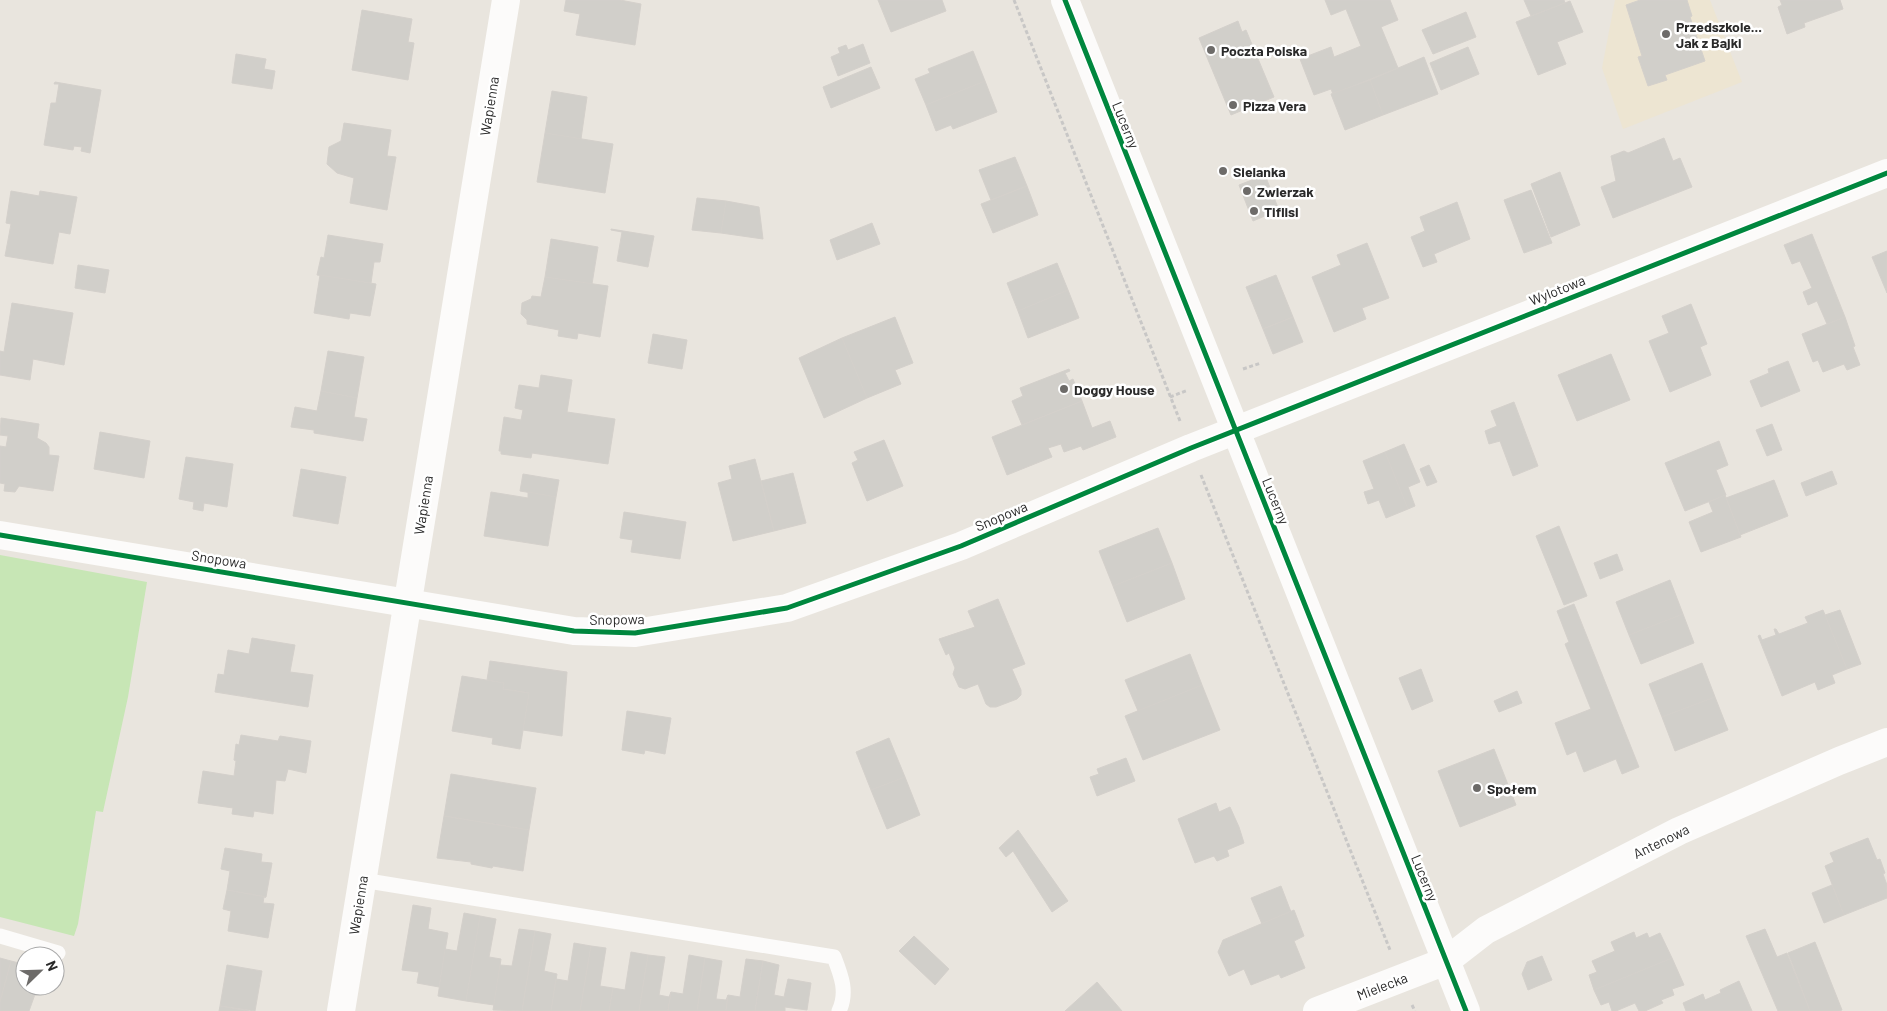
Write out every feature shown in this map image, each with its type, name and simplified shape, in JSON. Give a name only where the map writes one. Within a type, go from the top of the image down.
[{"type":"street","name":"Wapienna","points":[[341,1011],[506,0]]},
{"type":"street","name":"Lucerny","points":[[1065,0],[1466,1011]]},
{"type":"street","name":"Wylotowa","points":[[1236,430],[1887,173]]},
{"type":"street","name":"Snopowa","points":[[0,535],[574,630],[635,633],[787,608],[961,546],[1236,430]]},
{"type":"street","name":"Antenowa","points":[[1446,960],[1486,930],[1679,831],[1887,742]]},
{"type":"street","name":"Mielecka","points":[[1318,1011],[1446,960]]},
{"type":"lane","points":[[362,880],[834,957],[843,980],[842,1004],[839,1011]]},
{"type":"lane","points":[[0,936],[34,946]]},
{"type":"path","points":[[1014,0],[1183,430]]},
{"type":"path","points":[[1200,470],[1393,958]]},
{"type":"shaded area","name":"Przedszkole... Jak z Bajki","points":[[1615,0],[1710,0],[1742,82],[1623,129],[1602,68]]},
{"type":"green space","points":[[0,555],[147,582],[128,697],[103,812],[96,811],[78,924],[74,936],[0,917]]},
{"type":"building","points":[[566,0],[620,0],[641,4],[635,45],[576,35],[580,14],[564,11]]},
{"type":"building","points":[[878,0],[942,0],[946,11],[891,32]]},
{"type":"building","points":[[1325,0],[1390,0],[1398,20],[1381,27],[1398,68],[1333,94],[1331,89],[1314,95],[1300,59],[1331,47],[1334,57],[1361,46],[1346,9],[1331,15]]},
{"type":"building","points":[[1524,0],[1564,0],[1565,3],[1531,16]]},
{"type":"building","points":[[1640,0],[1687,0],[1692,16],[1690,17],[1705,61],[1665,75],[1667,80],[1648,86],[1638,57],[1642,56],[1626,5]]},
{"type":"building","points":[[1780,0],[1840,0],[1843,9],[1804,23],[1805,27],[1787,34],[1778,7],[1782,5]]},
{"type":"building","points":[[1570,1],[1583,32],[1557,42],[1566,64],[1538,75],[1516,22]]},
{"type":"building","points":[[362,10],[412,19],[408,42],[414,43],[408,80],[352,70]]},
{"type":"building","points":[[1466,12],[1476,37],[1433,54],[1422,30]]},
{"type":"building","points":[[1238,21],[1242,32],[1246,30],[1274,97],[1231,115],[1199,38]]},
{"type":"building","points":[[863,44],[870,63],[838,76],[831,57],[840,53],[838,48],[846,45],[848,50]]},
{"type":"building","points":[[1468,47],[1479,74],[1441,90],[1430,63]]},
{"type":"building","points":[[973,51],[985,81],[926,105],[915,79],[930,73],[928,69]]},
{"type":"building","points":[[236,54],[266,59],[264,69],[275,71],[272,89],[232,83]]},
{"type":"building","points":[[1424,57],[1438,94],[1383,115],[1370,80]]},
{"type":"building","points":[[871,67],[880,88],[831,108],[823,87]]},
{"type":"building","points":[[1370,80],[1383,115],[1345,130],[1331,94]]},
{"type":"building","points":[[985,81],[997,112],[953,129],[951,125],[936,131],[926,105]]},
{"type":"building","points":[[55,82],[101,90],[90,153],[81,151],[82,147],[74,146],[73,150],[44,145],[51,103],[56,103],[59,84],[54,84]]},
{"type":"building","points":[[552,91],[587,97],[581,139],[545,133]]},
{"type":"building","points":[[344,123],[391,130],[387,156],[396,157],[387,210],[350,203],[354,178],[337,173],[327,164],[329,147],[341,141]]},
{"type":"building","points":[[545,133],[613,144],[605,193],[537,182]]},
{"type":"building","points":[[1664,138],[1673,161],[1680,158],[1692,187],[1613,218],[1601,187],[1616,181],[1611,156],[1624,151],[1628,153]]},
{"type":"building","points":[[1015,157],[1027,186],[991,200],[979,170]]},
{"type":"building","points":[[1560,172],[1580,225],[1551,237],[1531,184]]},
{"type":"building","points":[[1265,175],[1279,210],[1253,221],[1239,185]]},
{"type":"building","points":[[1027,186],[1038,215],[993,233],[981,204]]},
{"type":"building","points":[[1531,190],[1552,243],[1524,253],[1504,200]]},
{"type":"building","points":[[11,191],[39,196],[40,191],[77,197],[70,234],[59,232],[53,264],[5,256],[11,224],[6,223]]},
{"type":"building","points":[[697,198],[726,201],[721,233],[692,230]]},
{"type":"building","points":[[726,201],[759,207],[763,239],[721,233]]},
{"type":"building","points":[[1457,202],[1470,239],[1434,254],[1437,262],[1423,267],[1411,237],[1425,231],[1420,217]]},
{"type":"building","points":[[872,223],[880,244],[837,260],[830,240]]},
{"type":"building","points":[[611,229],[654,236],[648,267],[617,261],[622,232]]},
{"type":"building","points":[[1812,234],[1845,317],[1827,324],[1817,301],[1808,305],[1803,292],[1812,288],[1800,261],[1792,264],[1784,245]]},
{"type":"building","points":[[328,235],[383,244],[380,262],[374,262],[371,283],[317,275],[321,257],[324,258]]},
{"type":"building","points":[[551,239],[598,247],[592,284],[545,277]]},
{"type":"building","points":[[1367,243],[1389,298],[1362,308],[1366,319],[1334,332],[1312,277],[1341,265],[1337,255]]},
{"type":"building","points":[[1887,251],[1887,293],[1872,257]]},
{"type":"building","points":[[1057,263],[1068,290],[1018,311],[1007,283]]},
{"type":"building","points":[[78,265],[109,270],[105,293],[75,288]]},
{"type":"building","points":[[320,275],[376,284],[370,316],[350,313],[349,319],[314,313]]},
{"type":"building","points":[[1276,275],[1293,317],[1263,329],[1246,287]]},
{"type":"building","points":[[545,277],[608,286],[600,337],[578,333],[577,339],[558,336],[559,330],[527,324],[527,320],[521,314],[522,303],[531,299],[532,296],[541,297]]},
{"type":"building","points":[[1068,290],[1079,318],[1028,338],[1018,311]]},
{"type":"building","points":[[12,303],[73,313],[64,365],[33,359],[30,380],[0,375],[0,351],[4,352]]},
{"type":"building","points":[[1691,304],[1707,344],[1700,347],[1711,375],[1670,392],[1649,341],[1669,333],[1662,316]]},
{"type":"building","points":[[895,317],[913,363],[895,370],[901,384],[867,398],[842,338]]},
{"type":"building","points":[[1293,317],[1303,342],[1273,354],[1263,329]]},
{"type":"building","points":[[1845,317],[1860,365],[1847,370],[1844,364],[1823,372],[1818,360],[1813,362],[1802,334]]},
{"type":"building","points":[[653,334],[687,340],[682,369],[648,363]]},
{"type":"building","points":[[842,338],[867,398],[824,418],[799,358]]},
{"type":"building","points":[[328,351],[364,357],[357,398],[321,391]]},
{"type":"building","points":[[1611,354],[1630,400],[1577,421],[1558,375]]},
{"type":"building","points":[[1788,361],[1800,391],[1761,407],[1750,381],[1769,373],[1768,369]]},
{"type":"building","points":[[1069,369],[1070,371],[1065,373],[1069,381],[1073,379],[1082,401],[1022,425],[1012,401],[1023,396],[1020,388]]},
{"type":"building","points":[[541,375],[572,380],[567,412],[615,419],[608,464],[532,453],[531,458],[501,454],[501,451],[499,451],[504,417],[521,420],[523,410],[515,408],[519,385],[539,388]]},
{"type":"building","points":[[321,391],[357,398],[354,417],[367,419],[363,441],[291,427],[295,407],[317,411]]},
{"type":"building","points":[[1082,401],[1092,428],[1110,421],[1116,437],[1083,450],[1081,446],[1064,452],[1061,444],[1048,448],[1052,457],[1007,475],[992,437]]},
{"type":"building","points":[[1514,402],[1538,466],[1513,476],[1500,441],[1489,444],[1485,431],[1497,426],[1491,411]]},
{"type":"building","points":[[1,418],[39,424],[37,438],[49,447],[49,455],[59,456],[53,491],[19,486],[15,492],[4,491],[5,484],[0,483],[0,446],[6,447],[8,436],[0,435]]},
{"type":"building","points":[[1772,424],[1782,450],[1767,456],[1756,430]]},
{"type":"building","points":[[100,432],[150,441],[144,478],[94,469]]},
{"type":"building","points":[[884,440],[903,486],[867,501],[852,463],[858,460],[854,452]]},
{"type":"building","points":[[1719,441],[1728,465],[1716,470],[1726,495],[1685,511],[1665,463]]},
{"type":"building","points":[[1404,444],[1420,482],[1408,487],[1415,506],[1408,509],[1385,452]]},
{"type":"building","points":[[1385,452],[1408,509],[1386,518],[1379,500],[1368,504],[1364,492],[1374,489],[1363,461]]},
{"type":"building","points":[[186,457],[233,464],[227,507],[204,503],[203,511],[193,509],[194,502],[179,499]]},
{"type":"building","points":[[755,459],[774,531],[733,541],[718,483],[732,479],[729,466]]},
{"type":"building","points":[[1429,465],[1437,482],[1427,486],[1420,469]]},
{"type":"building","points":[[301,469],[346,477],[338,524],[293,516]]},
{"type":"building","points":[[1832,471],[1837,484],[1806,496],[1801,483]]},
{"type":"building","points":[[793,473],[806,523],[774,531],[761,481]]},
{"type":"building","points":[[523,474],[559,480],[556,497],[520,491]]},
{"type":"building","points":[[1774,480],[1788,516],[1740,535],[1726,498]]},
{"type":"building","points":[[491,492],[528,498],[528,492],[556,497],[548,546],[484,536]]},
{"type":"building","points":[[1725,495],[1741,537],[1701,552],[1689,522],[1713,512],[1709,502]]},
{"type":"building","points":[[624,512],[686,522],[680,559],[631,552],[633,540],[620,538]]},
{"type":"building","points":[[1559,526],[1587,596],[1564,605],[1536,536]]},
{"type":"building","points":[[1158,528],[1172,563],[1113,586],[1099,551]]},
{"type":"building","points":[[1617,554],[1623,570],[1600,579],[1594,563]]},
{"type":"building","points":[[1172,563],[1185,599],[1127,622],[1113,586]]},
{"type":"building","points":[[1670,580],[1683,614],[1629,635],[1616,602]]},
{"type":"building","points":[[998,599],[1025,664],[1012,669],[1021,690],[1021,695],[1017,699],[996,707],[990,707],[986,704],[978,684],[965,689],[959,687],[953,674],[955,668],[949,653],[946,655],[939,639],[975,627],[968,611]]},
{"type":"building","points":[[1574,604],[1639,767],[1622,774],[1616,759],[1584,772],[1576,751],[1567,755],[1555,723],[1591,709],[1565,644],[1569,642],[1557,611]]},
{"type":"building","points":[[1823,610],[1847,669],[1832,675],[1835,683],[1818,690],[1815,682],[1782,696],[1758,636],[1760,635],[1762,640],[1776,635],[1774,629],[1779,634],[1808,623],[1805,617]]},
{"type":"building","points":[[1840,610],[1861,664],[1847,669],[1825,615]]},
{"type":"building","points":[[1683,614],[1694,643],[1641,664],[1629,635]]},
{"type":"building","points":[[252,638],[295,645],[290,672],[313,675],[308,707],[215,692],[218,674],[224,675],[228,650],[249,654]]},
{"type":"building","points":[[1190,654],[1202,685],[1138,711],[1125,680]]},
{"type":"building","points":[[490,661],[567,672],[562,736],[523,730],[529,693],[503,689],[504,683],[487,680]]},
{"type":"building","points":[[1702,663],[1715,697],[1662,717],[1649,684]]},
{"type":"building","points":[[1421,669],[1433,701],[1412,710],[1399,678]]},
{"type":"building","points":[[462,676],[504,683],[503,689],[529,693],[520,749],[492,744],[493,738],[452,731]]},
{"type":"building","points":[[1202,685],[1220,730],[1143,760],[1125,716]]},
{"type":"building","points":[[1517,691],[1522,703],[1499,712],[1494,701]]},
{"type":"building","points":[[1715,697],[1728,730],[1675,751],[1662,717]]},
{"type":"building","points":[[627,711],[671,718],[665,754],[645,750],[644,754],[622,750]]},
{"type":"building","points":[[241,735],[278,741],[280,736],[311,741],[306,773],[288,769],[285,781],[276,780],[273,814],[254,811],[253,817],[232,814],[233,808],[198,803],[203,771],[234,776],[236,744],[239,745]]},
{"type":"building","points":[[889,738],[905,777],[871,790],[856,752]]},
{"type":"building","name":"Społem","points":[[1494,749],[1516,805],[1460,827],[1438,771]]},
{"type":"building","points":[[1126,758],[1135,781],[1097,796],[1090,777],[1099,774],[1097,769]]},
{"type":"building","points":[[451,774],[536,788],[529,830],[444,816]]},
{"type":"building","points":[[905,777],[920,815],[887,829],[871,790]]},
{"type":"building","points":[[1216,803],[1219,812],[1230,807],[1244,843],[1227,850],[1229,856],[1217,861],[1214,856],[1195,863],[1178,819]]},
{"type":"building","points":[[444,816],[529,830],[523,871],[493,866],[492,868],[471,864],[471,862],[437,858]]},
{"type":"building","points":[[1018,830],[1068,901],[1052,912],[1013,851],[1006,857],[999,848]]},
{"type":"building","points":[[1868,838],[1877,860],[1880,859],[1885,873],[1883,874],[1887,885],[1887,898],[1844,915],[1825,866],[1834,862],[1830,853]]},
{"type":"building","points":[[225,848],[262,854],[261,862],[272,863],[266,897],[227,890],[230,871],[221,869]]},
{"type":"building","points":[[1832,885],[1844,915],[1824,923],[1812,893]]},
{"type":"building","points":[[1281,886],[1291,912],[1262,924],[1251,898]]},
{"type":"building","points":[[227,890],[266,897],[264,897],[263,903],[274,904],[268,938],[228,931],[231,911],[223,909]]},
{"type":"building","points":[[413,905],[431,908],[428,929],[448,933],[439,987],[417,983],[419,972],[402,970]]},
{"type":"building","points":[[1294,910],[1304,936],[1294,941],[1305,968],[1281,978],[1279,974],[1251,985],[1244,969],[1229,976],[1218,952],[1223,940]]},
{"type":"building","points":[[464,913],[480,916],[466,1001],[438,996],[445,949],[457,951]]},
{"type":"building","points":[[480,916],[496,919],[489,957],[501,959],[494,1005],[466,1001]]},
{"type":"building","points":[[519,929],[535,931],[522,1011],[493,1010],[500,965],[512,966]]},
{"type":"building","points":[[1765,929],[1777,957],[1787,953],[1810,1011],[1778,1011],[1746,936]]},
{"type":"building","points":[[535,931],[551,934],[544,971],[557,974],[551,1011],[522,1011]]},
{"type":"building","points":[[1634,932],[1636,938],[1647,933],[1649,938],[1660,933],[1672,958],[1594,990],[1589,975],[1597,972],[1592,961],[1615,951],[1611,942]]},
{"type":"building","points":[[914,936],[949,969],[935,985],[899,951]]},
{"type":"building","points":[[1815,942],[1842,1010],[1810,1011],[1788,953]]},
{"type":"building","points":[[574,943],[591,946],[580,1011],[551,1011],[556,979],[568,981]]},
{"type":"building","points":[[591,946],[606,948],[600,986],[613,988],[609,1011],[580,1011]]},
{"type":"building","points":[[631,952],[648,955],[639,1011],[609,1011],[613,988],[625,990]]},
{"type":"building","points":[[648,955],[665,957],[659,995],[669,997],[671,992],[668,1011],[639,1011]]},
{"type":"building","points":[[689,955],[705,958],[697,1011],[668,1011],[671,992],[683,994]]},
{"type":"building","points":[[1542,956],[1552,980],[1528,990],[1522,974],[1527,962]]},
{"type":"building","points":[[0,958],[11,961],[0,1002]]},
{"type":"building","points":[[705,958],[722,961],[716,999],[726,1000],[728,995],[726,1011],[697,1011]]},
{"type":"building","points":[[1672,958],[1684,985],[1672,989],[1674,995],[1661,1000],[1663,1003],[1645,1011],[1639,1011],[1635,1003],[1616,1011],[1612,1011],[1609,1002],[1601,1005],[1594,990]]},
{"type":"building","points":[[746,959],[763,961],[755,1011],[726,1011],[728,995],[740,997]]},
{"type":"building","points":[[11,961],[15,962],[15,996],[34,996],[29,1011],[0,1011],[0,1002]]},
{"type":"building","points":[[763,961],[779,965],[774,995],[784,997],[788,979],[811,983],[807,1010],[785,1007],[785,1011],[755,1011]]},
{"type":"building","points":[[227,965],[262,971],[255,1011],[220,1006]]},
{"type":"building","points":[[1739,981],[1752,1011],[1686,1011],[1683,1003],[1703,994],[1705,1000],[1721,993],[1720,990]]},
{"type":"building","points":[[1097,982],[1122,1011],[1065,1011]]},
{"type":"building","points":[[220,1006],[249,1011],[219,1011]]},
{"type":"cycle path","points":[[1065,0],[1466,1011]]},
{"type":"cycle path","points":[[0,535],[574,631],[635,633],[787,608],[961,546],[1191,448],[1887,173]]},
{"type":"place","name":"Przedszkole... Jak z Bajki","points":[[1666,34]]},
{"type":"place","name":"Poczta Polska","points":[[1211,50]]},
{"type":"place","name":"Pizza Vera","points":[[1233,105]]},
{"type":"place","name":"Sielanka","points":[[1223,171]]},
{"type":"place","name":"Zwierzak","points":[[1247,191]]},
{"type":"place","name":"Tiflisi","points":[[1254,211]]},
{"type":"place","name":"Doggy House","points":[[1064,389]]},
{"type":"place","name":"Społem","points":[[1477,788]]}]
